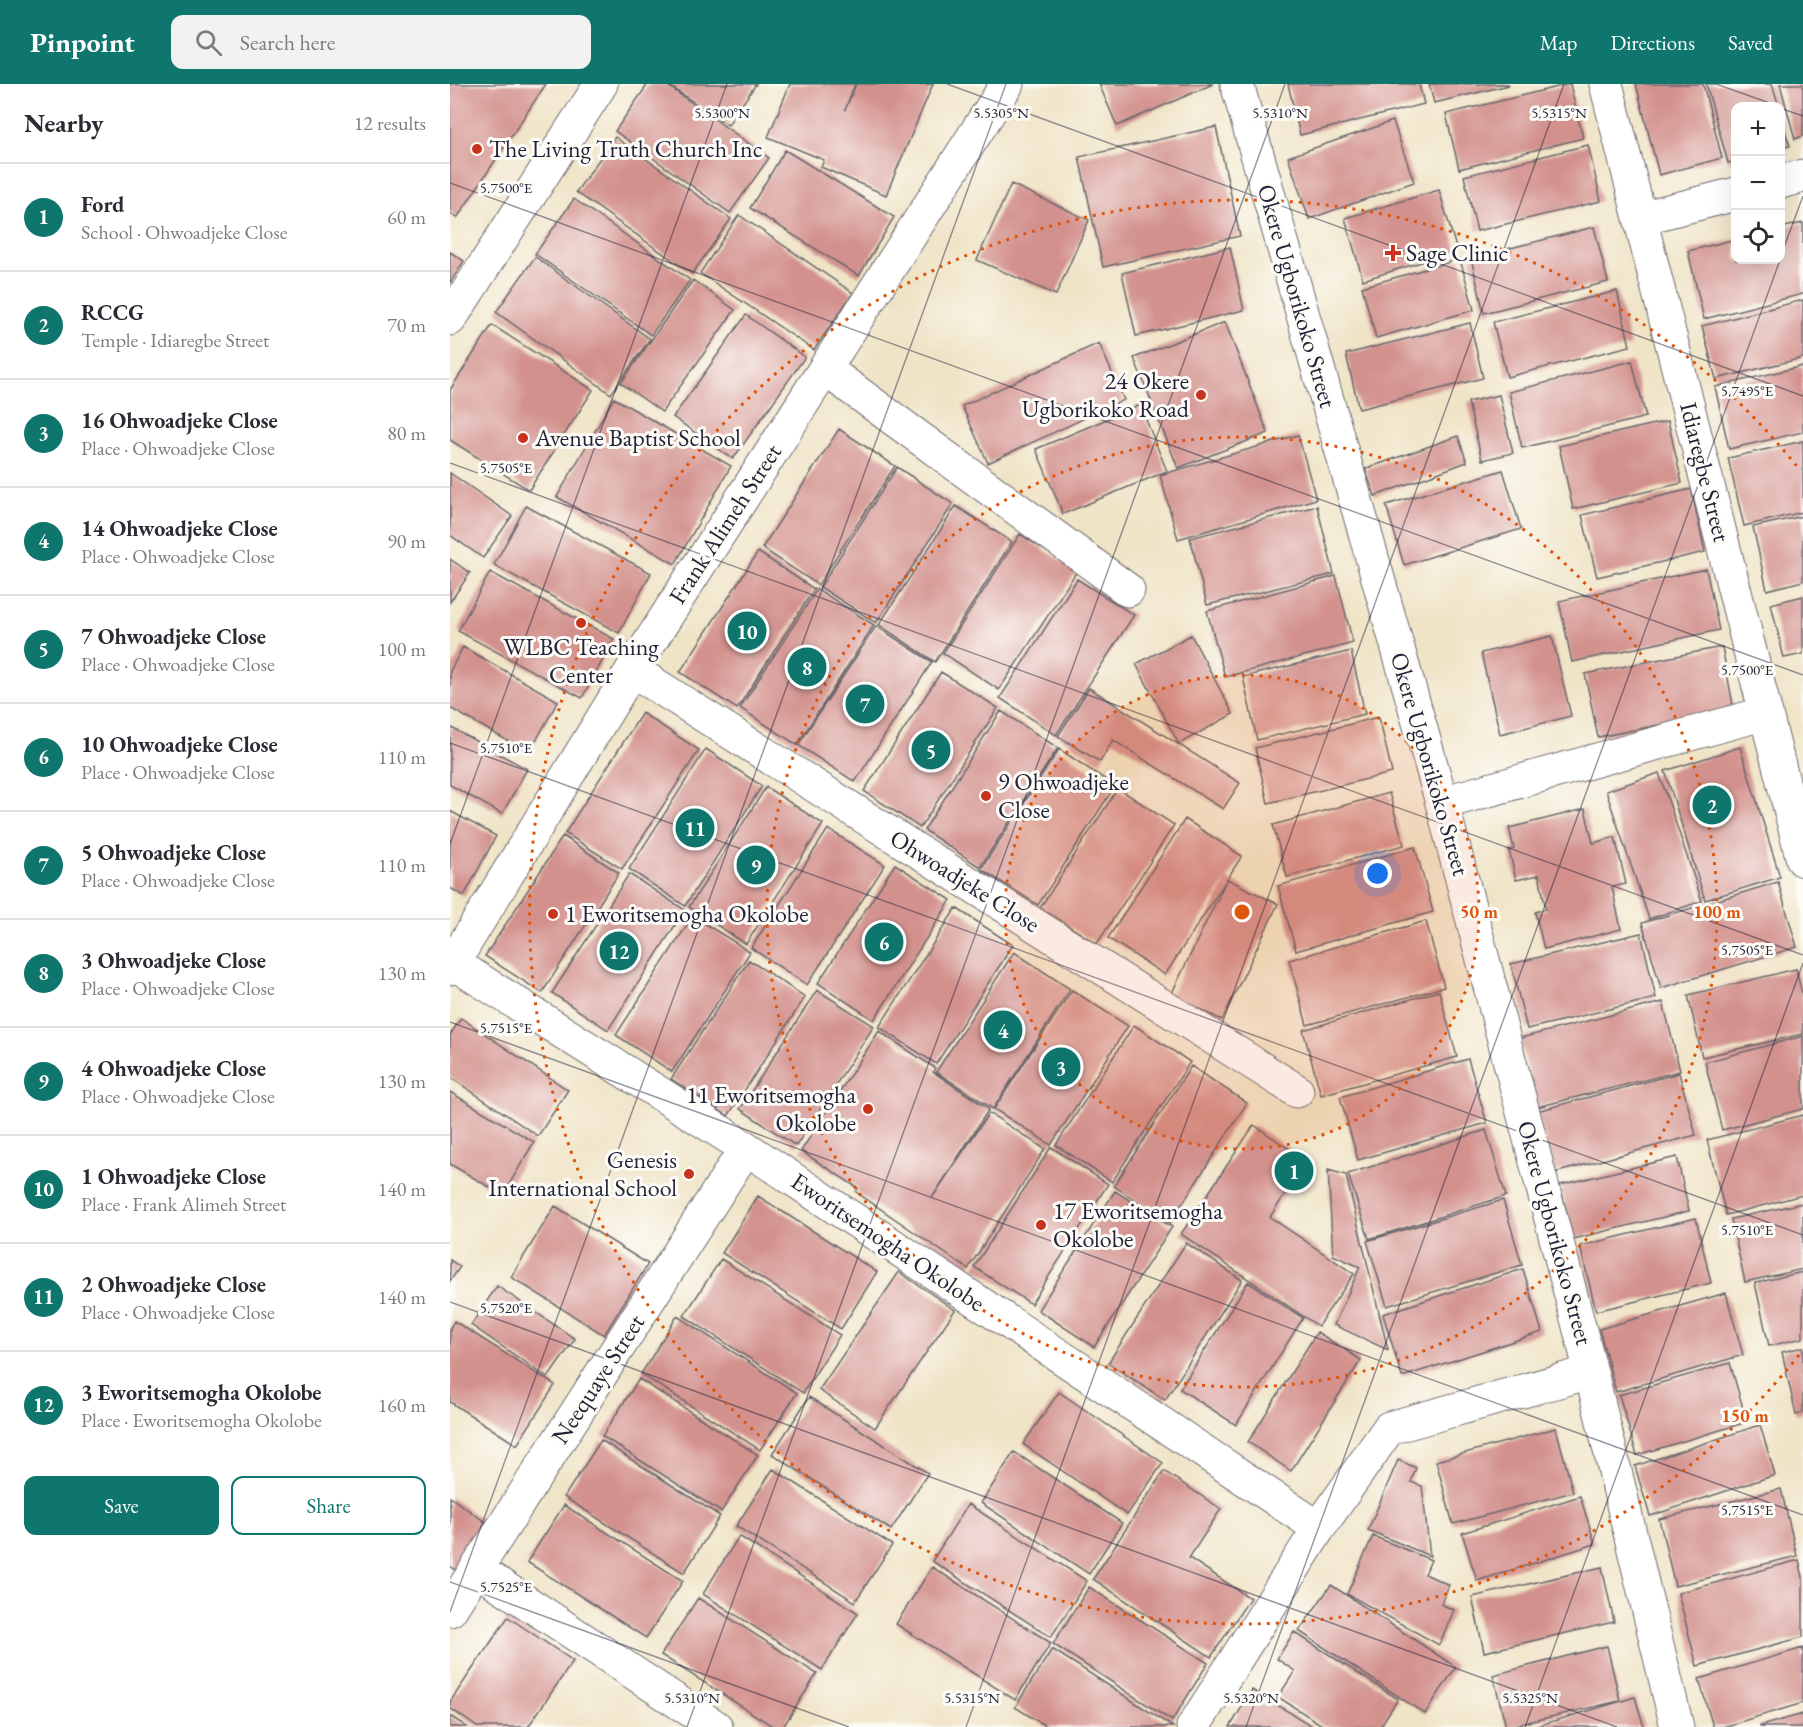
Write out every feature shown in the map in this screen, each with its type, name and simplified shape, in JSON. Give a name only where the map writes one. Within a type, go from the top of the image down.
[{"type":"street","points":[[450,319],[601,84]]},
{"type":"street","name":"Frank Alimeh Street","points":[[452,965],[632,670],[1007,84]]},
{"type":"street","name":"Okere Ugborikoko Street","points":[[1236,84],[1442,803],[1591,1372],[1677,1727]]},
{"type":"street","name":"Idiaregbe Street","points":[[1606,84],[1803,860]]},
{"type":"street","points":[[1785,181],[1803,176]]},
{"type":"street","points":[[1641,218],[1731,195]]},
{"type":"street","points":[[825,369],[1128,590]]},
{"type":"street","name":"Ohwoadjeke Close","points":[[632,670],[1298,1091]]},
{"type":"street","points":[[1442,803],[1766,713]]},
{"type":"street","name":"Eworitsemogha Okolobe","points":[[452,965],[746,1148],[1319,1528]]},
{"type":"street","name":"Neequaye Street","points":[[450,1610],[746,1148]]},
{"type":"street","points":[[1193,1727],[1319,1528],[1389,1428],[1591,1372]]},
{"type":"street","points":[[476,1569],[716,1727]]},
{"type":"building","name":"The Living Truth Church Inc","points":[[450,84],[546,84],[457,218],[450,213]]},
{"type":"building","points":[[648,84],[665,84],[769,158],[730,213],[615,131]]},
{"type":"building","points":[[667,84],[756,84],[728,125]]},
{"type":"building","points":[[790,84],[855,84],[845,110],[856,84],[933,84],[886,195],[821,167],[824,160],[768,137]]},
{"type":"building","points":[[1099,84],[1213,84],[1117,126]]},
{"type":"building","points":[[1288,84],[1419,84],[1424,104],[1300,135]]},
{"type":"building","points":[[1429,84],[1508,84],[1509,85],[1434,103]]},
{"type":"building","points":[[1570,84],[1583,138],[1459,169],[1446,114]]},
{"type":"building","points":[[1636,84],[1703,84],[1722,158],[1659,175]]},
{"type":"building","points":[[1706,84],[1772,84],[1778,102],[1731,102],[1731,162],[1728,163]]},
{"type":"building","points":[[1780,84],[1803,84],[1803,136],[1795,139]]},
{"type":"building","points":[[1393,121],[1414,182],[1309,219],[1288,157]]},
{"type":"building","points":[[1216,127],[1240,236],[1103,267],[1079,157]]},
{"type":"building","points":[[1785,131],[1790,146],[1785,147]]},
{"type":"building","points":[[615,137],[731,219],[692,274],[576,192]]},
{"type":"building","points":[[1588,145],[1601,201],[1477,231],[1464,176]]},
{"type":"building","points":[[785,150],[894,217],[859,276],[750,208]]},
{"type":"building","points":[[1011,184],[1089,220],[1056,295],[977,260]]},
{"type":"building","points":[[1439,190],[1457,251],[1363,280],[1345,218]]},
{"type":"building","points":[[574,199],[690,280],[651,335],[535,254]]},
{"type":"building","points":[[739,215],[853,293],[814,350],[700,273]]},
{"type":"building","points":[[1803,223],[1803,294],[1704,319],[1688,251],[1731,240],[1731,264],[1785,264],[1785,227]]},
{"type":"building","points":[[1594,227],[1608,282],[1484,313],[1471,258]]},
{"type":"building","points":[[1230,247],[1244,310],[1136,336],[1122,273]]},
{"type":"building","points":[[450,252],[464,261],[450,283]]},
{"type":"building","points":[[535,257],[650,339],[611,394],[496,312]]},
{"type":"building","points":[[1460,259],[1474,310],[1376,338],[1362,287]]},
{"type":"building","points":[[693,280],[735,310],[662,412],[621,383]]},
{"type":"building","points":[[1617,291],[1630,346],[1507,377],[1493,322]]},
{"type":"building","points":[[1803,300],[1803,358],[1716,379],[1702,326]]},
{"type":"building","points":[[746,315],[805,357],[733,459],[673,417]]},
{"type":"building","name":"24 Okere Ugborikoko Road","points":[[1225,322],[1268,433],[1178,468],[1134,358]]},
{"type":"building","points":[[1470,323],[1483,378],[1359,409],[1346,354]]},
{"type":"building","points":[[492,325],[593,390],[529,490],[450,440],[450,390]]},
{"type":"building","points":[[1099,343],[1124,400],[988,463],[962,406]]},
{"type":"building","points":[[1632,361],[1646,417],[1522,448],[1509,392]]},
{"type":"building","points":[[1803,366],[1803,432],[1729,449],[1715,387]]},
{"type":"building","points":[[1499,395],[1513,453],[1482,460],[1468,402]]},
{"type":"building","points":[[614,398],[731,466],[675,564],[557,497]]},
{"type":"building","points":[[1140,405],[1167,471],[1063,514],[1036,449]]},
{"type":"building","points":[[1668,421],[1682,483],[1573,509],[1559,446]]},
{"type":"building","points":[[839,429],[895,466],[818,585],[762,548]]},
{"type":"building","points":[[1298,435],[1316,499],[1178,539],[1160,475]]},
{"type":"building","points":[[1458,436],[1467,462],[1375,496],[1365,469]]},
{"type":"building","points":[[1803,441],[1803,512],[1744,526],[1728,458]]},
{"type":"building","points":[[897,467],[953,504],[876,623],[820,587]]},
{"type":"building","points":[[1503,470],[1521,529],[1404,565],[1386,505]]},
{"type":"building","points":[[450,473],[512,516],[483,558],[450,535]]},
{"type":"building","points":[[1691,489],[1705,552],[1597,577],[1582,515]]},
{"type":"building","points":[[526,506],[651,573],[619,633],[494,565]]},
{"type":"building","points":[[956,506],[1012,542],[935,662],[879,625]]},
{"type":"building","points":[[1317,506],[1334,574],[1207,605],[1190,538]]},
{"type":"building","points":[[1803,516],[1803,581],[1767,590],[1753,527]]},
{"type":"building","points":[[1020,534],[1077,571],[999,690],[943,653]]},
{"type":"building","points":[[758,552],[814,589],[737,709],[680,672]]},
{"type":"building","points":[[450,559],[470,573],[450,602]]},
{"type":"building","points":[[1706,569],[1719,630],[1572,662],[1559,601]]},
{"type":"building","points":[[490,572],[614,639],[582,698],[458,631]]},
{"type":"building","points":[[1336,576],[1353,643],[1225,677],[1207,611]]},
{"type":"building","points":[[1077,579],[1134,615],[1056,735],[1000,698]]},
{"type":"building","points":[[817,589],[874,625],[797,745],[740,708]]},
{"type":"building","points":[[1803,596],[1803,654],[1784,658],[1771,604]]},
{"type":"building","points":[[876,626],[932,662],[855,782],[798,745]]},
{"type":"building","points":[[1191,635],[1233,714],[1179,744],[1136,664]]},
{"type":"building","points":[[1552,636],[1571,716],[1500,734],[1481,653]]},
{"type":"building","points":[[463,647],[558,701],[529,753],[450,708],[450,671]]},
{"type":"building","points":[[1722,647],[1734,710],[1598,737],[1585,674]]},
{"type":"building","points":[[1351,651],[1365,714],[1257,740],[1243,677]]},
{"type":"building","points":[[941,672],[998,708],[920,828],[864,791]]},
{"type":"building","points":[[1089,688],[1240,783],[1223,809],[1113,740],[1100,762],[1058,736]]},
{"type":"building","name":"9 Ohwoadjeke Close","points":[[1001,711],[1058,748],[980,867],[924,830]]},
{"type":"building","points":[[642,713],[699,750],[622,869],[565,833]]},
{"type":"building","points":[[1379,717],[1392,773],[1268,803],[1255,748]]},
{"type":"building","points":[[450,727],[527,769],[502,814],[450,785]]},
{"type":"building","points":[[1740,747],[1780,877],[1705,900],[1665,771]]},
{"type":"building","points":[[706,749],[762,786],[685,906],[629,869]]},
{"type":"building","points":[[1059,749],[1115,786],[1038,905],[981,869]]},
{"type":"building","points":[[1659,773],[1702,901],[1649,919],[1606,791]]},
{"type":"building","points":[[766,787],[823,824],[746,944],[689,907]]},
{"type":"building","points":[[1118,788],[1174,825],[1097,944],[1040,908]]},
{"type":"building","points":[[1389,793],[1404,845],[1287,877],[1273,825]]},
{"type":"building","points":[[1585,809],[1593,843],[1615,837],[1626,884],[1612,887],[1621,929],[1544,949],[1535,912],[1546,909],[1539,875],[1516,880],[1509,850],[1514,849],[1509,828]]},
{"type":"building","points":[[450,811],[496,836],[464,896],[450,888]]},
{"type":"building","points":[[1185,819],[1242,856],[1165,975],[1108,938]]},
{"type":"building","points":[[828,829],[885,865],[807,985],[751,948]]},
{"type":"building","name":"1 Eworitsemogha Okolobe","points":[[563,836],[619,873],[542,993],[485,956]]},
{"type":"building","points":[[1415,847],[1433,912],[1296,951],[1278,886]]},
{"type":"building","points":[[895,864],[951,900],[874,1020],[818,983]]},
{"type":"building","points":[[629,874],[685,910],[608,1030],[552,993]]},
{"type":"building","points":[[1227,879],[1278,904],[1222,1020],[1171,995]]},
{"type":"building","points":[[1778,882],[1797,947],[1661,988],[1642,923]]},
{"type":"building","points":[[956,908],[1013,945],[936,1064],[879,1027]]},
{"type":"building","points":[[693,916],[750,952],[672,1072],[616,1035]]},
{"type":"building","points":[[1426,921],[1444,987],[1307,1025],[1289,960]]},
{"type":"building","points":[[1641,933],[1656,998],[1527,1029],[1511,964]]},
{"type":"building","points":[[1014,952],[1070,989],[993,1109],[936,1072]]},
{"type":"building","points":[[749,960],[805,997],[728,1116],[671,1079]]},
{"type":"building","points":[[1796,969],[1803,998],[1803,1034],[1702,1057],[1688,995]]},
{"type":"building","points":[[817,990],[874,1026],[796,1146],[740,1109]]},
{"type":"building","points":[[1072,990],[1128,1026],[1051,1145],[994,1109]]},
{"type":"building","points":[[1439,991],[1457,1057],[1321,1095],[1303,1030]]},
{"type":"building","points":[[1663,1002],[1680,1071],[1537,1107],[1520,1038]]},
{"type":"building","points":[[461,1018],[568,1090],[538,1136],[450,1077],[450,1035]]},
{"type":"building","points":[[1134,1025],[1190,1062],[1112,1182],[1056,1145]]},
{"type":"building","points":[[879,1031],[935,1068],[933,1072],[989,1109],[932,1198],[989,1113],[1045,1149],[968,1269],[856,1192],[858,1188],[801,1151]]},
{"type":"building","points":[[1803,1036],[1803,1109],[1722,1130],[1705,1062]]},
{"type":"building","points":[[1468,1059],[1487,1123],[1358,1160],[1340,1097]]},
{"type":"building","points":[[1191,1066],[1247,1103],[1170,1223],[1114,1186]]},
{"type":"building","points":[[1679,1073],[1696,1135],[1554,1173],[1537,1111]]},
{"type":"building","points":[[450,1092],[534,1142],[503,1195],[450,1164]]},
{"type":"building","points":[[1803,1115],[1803,1195],[1726,1215],[1707,1140]]},
{"type":"building","points":[[1254,1125],[1307,1161],[1270,1217],[1354,1274],[1318,1326],[1181,1234]]},
{"type":"building","points":[[1486,1130],[1506,1196],[1369,1239],[1348,1174]]},
{"type":"building","name":"17 Eworitsemogha Okolobe","points":[[1051,1147],[1108,1184],[1031,1304],[974,1267]]},
{"type":"building","points":[[1677,1157],[1689,1211],[1573,1239],[1560,1185]]},
{"type":"building","points":[[1328,1170],[1346,1175],[1388,1350],[1334,1325],[1360,1267],[1333,1255]]},
{"type":"building","points":[[1115,1191],[1172,1227],[1094,1347],[1038,1310]]},
{"type":"building","points":[[758,1196],[877,1272],[841,1329],[722,1253]]},
{"type":"building","points":[[1503,1200],[1522,1265],[1387,1306],[1367,1241]]},
{"type":"building","points":[[1803,1203],[1803,1269],[1745,1282],[1731,1219]]},
{"type":"building","points":[[555,1206],[648,1264],[604,1335],[511,1277]]},
{"type":"building","points":[[1696,1218],[1711,1283],[1596,1311],[1580,1246]]},
{"type":"building","points":[[1186,1243],[1242,1280],[1165,1400],[1108,1363]]},
{"type":"building","points":[[721,1259],[840,1335],[803,1393],[684,1316]]},
{"type":"building","points":[[450,1260],[460,1267],[450,1281]]},
{"type":"building","points":[[1523,1269],[1542,1332],[1402,1377],[1383,1314]]},
{"type":"building","points":[[899,1272],[955,1310],[875,1428],[819,1390]]},
{"type":"building","points":[[1803,1272],[1803,1338],[1769,1346],[1755,1283]]},
{"type":"building","points":[[1248,1282],[1303,1318],[1236,1425],[1180,1389]]},
{"type":"building","points":[[497,1286],[575,1339],[548,1378],[471,1325]]},
{"type":"building","points":[[1726,1293],[1743,1355],[1616,1392],[1599,1329]]},
{"type":"building","points":[[677,1316],[797,1393],[760,1450],[641,1374]]},
{"type":"building","points":[[454,1321],[555,1385],[517,1445],[450,1402],[450,1328]]},
{"type":"building","points":[[1317,1332],[1361,1360],[1291,1471],[1248,1442]]},
{"type":"building","points":[[1803,1347],[1803,1413],[1796,1415],[1782,1352]]},
{"type":"building","points":[[1730,1363],[1747,1422],[1637,1455],[1619,1395]]},
{"type":"building","points":[[639,1379],[758,1455],[721,1512],[602,1436]]},
{"type":"building","points":[[1059,1392],[1163,1463],[1127,1515],[1023,1444]]},
{"type":"building","points":[[809,1397],[928,1473],[891,1530],[772,1454]]},
{"type":"building","points":[[1760,1425],[1775,1475],[1650,1516],[1635,1466]]},
{"type":"building","points":[[1556,1428],[1573,1492],[1453,1524],[1436,1461]]},
{"type":"building","points":[[601,1440],[720,1516],[684,1573],[564,1497]]},
{"type":"building","points":[[1014,1452],[1122,1523],[1089,1574],[981,1503]]},
{"type":"building","points":[[1398,1460],[1416,1468],[1411,1482],[1422,1486],[1430,1556],[1368,1530]]},
{"type":"building","points":[[773,1469],[892,1545],[855,1602],[736,1526]]},
{"type":"building","points":[[1164,1471],[1221,1509],[1189,1558],[1250,1598],[1211,1657],[1093,1579]]},
{"type":"building","points":[[1781,1489],[1797,1556],[1675,1586],[1659,1519]]},
{"type":"building","points":[[1580,1496],[1595,1544],[1477,1581],[1462,1533]]},
{"type":"building","points":[[450,1497],[491,1526],[459,1572],[450,1566]]},
{"type":"building","points":[[968,1504],[1087,1581],[1051,1637],[932,1561]]},
{"type":"building","points":[[564,1505],[683,1581],[646,1638],[527,1562]]},
{"type":"building","points":[[739,1536],[858,1613],[822,1670],[703,1594]]},
{"type":"building","points":[[1373,1536],[1431,1560],[1425,1574],[1449,1585],[1441,1604],[1454,1610],[1439,1645],[1347,1594]]},
{"type":"building","points":[[1799,1560],[1803,1577],[1803,1637],[1697,1666],[1678,1593]]},
{"type":"building","points":[[932,1567],[1051,1643],[1015,1700],[896,1624]]},
{"type":"building","points":[[1602,1567],[1614,1622],[1484,1652],[1472,1597]]},
{"type":"building","points":[[1331,1585],[1456,1667],[1425,1714],[1299,1631]]},
{"type":"building","points":[[1089,1587],[1208,1663],[1172,1721],[1053,1644]]},
{"type":"building","points":[[698,1598],[817,1674],[783,1727],[774,1727],[661,1655]]},
{"type":"building","points":[[508,1617],[573,1661],[528,1727],[477,1727],[450,1708],[450,1702]]},
{"type":"building","points":[[1294,1632],[1398,1699],[1380,1727],[1325,1727],[1278,1697],[1295,1671],[1277,1659]]},
{"type":"building","points":[[1607,1646],[1620,1701],[1506,1727],[1493,1675]]},
{"type":"building","points":[[1803,1648],[1803,1703],[1723,1727],[1713,1727],[1699,1679]]},
{"type":"building","points":[[1052,1649],[1173,1727],[1047,1727],[1015,1707]]},
{"type":"building","points":[[1252,1690],[1314,1727],[1230,1727]]},
{"type":"building","points":[[1635,1697],[1644,1727],[1537,1727],[1537,1726]]},
{"type":"building","points":[[1803,1714],[1803,1727],[1760,1727],[1760,1726]]},
{"type":"building","points":[[450,1716],[467,1727],[450,1727]]},
{"type":"place","name":"The Living Truth Church Inc","points":[[477,149]]},
{"type":"place","name":"Sage Clinic","points":[[1393,253]]},
{"type":"place","name":"24 Okere Ugborikoko Road","points":[[1201,395]]},
{"type":"place","name":"Avenue Baptist School","points":[[523,438]]},
{"type":"place","name":"WLBC Teaching Center","points":[[581,623]]},
{"type":"place","name":"1 Ohwoadjeke Close","points":[[747,631]]},
{"type":"place","name":"3 Ohwoadjeke Close","points":[[807,667]]},
{"type":"place","name":"5 Ohwoadjeke Close","points":[[865,704]]},
{"type":"place","name":"7 Ohwoadjeke Close","points":[[931,750]]},
{"type":"place","name":"9 Ohwoadjeke Close","points":[[986,796]]},
{"type":"place","name":"RCCG","points":[[1712,805]]},
{"type":"place","name":"2 Ohwoadjeke Close","points":[[695,828]]},
{"type":"place","name":"4 Ohwoadjeke Close","points":[[756,865]]},
{"type":"place","name":"1 Eworitsemogha Okolobe","points":[[553,914]]},
{"type":"place","name":"10 Ohwoadjeke Close","points":[[884,942]]},
{"type":"place","name":"3 Eworitsemogha Okolobe","points":[[619,951]]},
{"type":"place","name":"14 Ohwoadjeke Close","points":[[1003,1030]]},
{"type":"place","name":"16 Ohwoadjeke Close","points":[[1061,1067]]},
{"type":"place","name":"11 Eworitsemogha Okolobe","points":[[868,1109]]},
{"type":"place","name":"Ford","points":[[1294,1171]]},
{"type":"place","name":"Genesis International School","points":[[689,1174]]},
{"type":"place","name":"17 Eworitsemogha Okolobe","points":[[1041,1225]]}]
